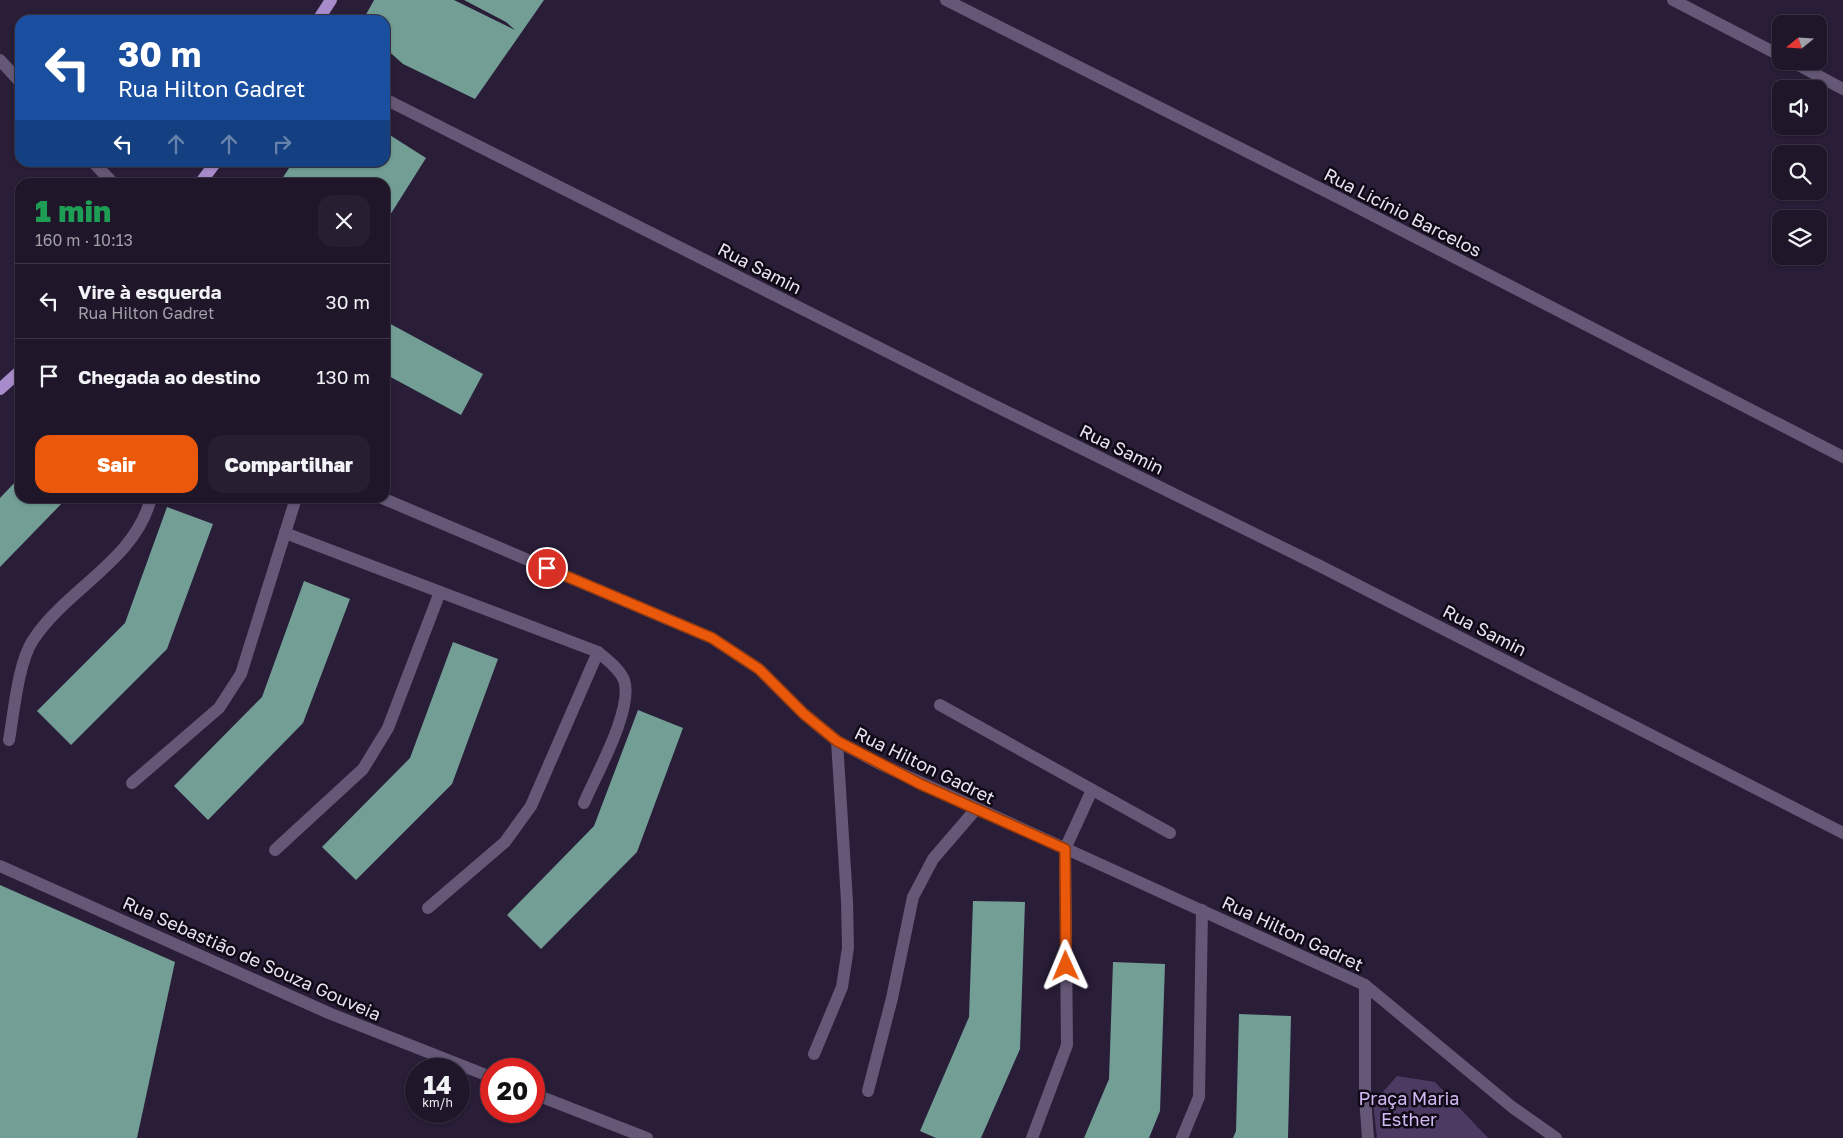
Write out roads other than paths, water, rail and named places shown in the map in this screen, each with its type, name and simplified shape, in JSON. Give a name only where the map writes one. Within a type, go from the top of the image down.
[{"type":"main road","points":[[321,15],[331,0]]},
{"type":"main road","points":[[204,178],[212,167]]},
{"type":"main road","points":[[0,389],[15,376]]},
{"type":"street","name":"Rua Licínio Barcelos","points":[[946,0],[1346,202],[1843,458]]},
{"type":"street","points":[[1674,0],[1772,51]]},
{"type":"street","points":[[0,60],[15,76]]},
{"type":"street","points":[[1808,70],[1843,88]]},
{"type":"street","name":"Rua Samin","points":[[390,102],[986,402],[1320,566],[1843,833]]},
{"type":"street","points":[[98,167],[108,178]]},
{"type":"street","name":"Rua Hilton Gadret","points":[[390,501],[712,638],[759,669],[804,714],[837,741],[880,764],[1365,985],[1512,1107],[1556,1138]]},
{"type":"street","points":[[9,740],[21,672],[32,641],[50,619],[109,564],[133,537],[148,511],[150,503]]},
{"type":"street","points":[[132,783],[219,708],[241,674],[294,503]]},
{"type":"street","points":[[285,533],[598,652],[614,665],[624,680],[626,698],[622,716],[584,803]]},
{"type":"street","points":[[275,850],[363,769],[388,728],[440,592]]},
{"type":"street","points":[[428,908],[505,842],[531,806],[598,652]]},
{"type":"street","points":[[940,706],[1170,833]]},
{"type":"street","points":[[814,1054],[842,987],[848,948],[837,741]]},
{"type":"street","points":[[1032,1138],[1068,1045],[1065,849],[1092,790]]},
{"type":"street","points":[[868,1091],[892,998],[913,897],[933,859],[976,809]]},
{"type":"street","name":"Rua Sebastião de Souza Gouveia","points":[[0,866],[331,1014],[480,1073]]},
{"type":"street","points":[[1182,1138],[1198,1097],[1202,910]]},
{"type":"street","name":"Rua Hilton Gadret","points":[[1365,985],[1365,1097],[1368,1138]]},
{"type":"street","points":[[545,1098],[647,1138]]},
{"type":"park label","name":"Praça Maria Esther","points":[[1409,1108]]}]
